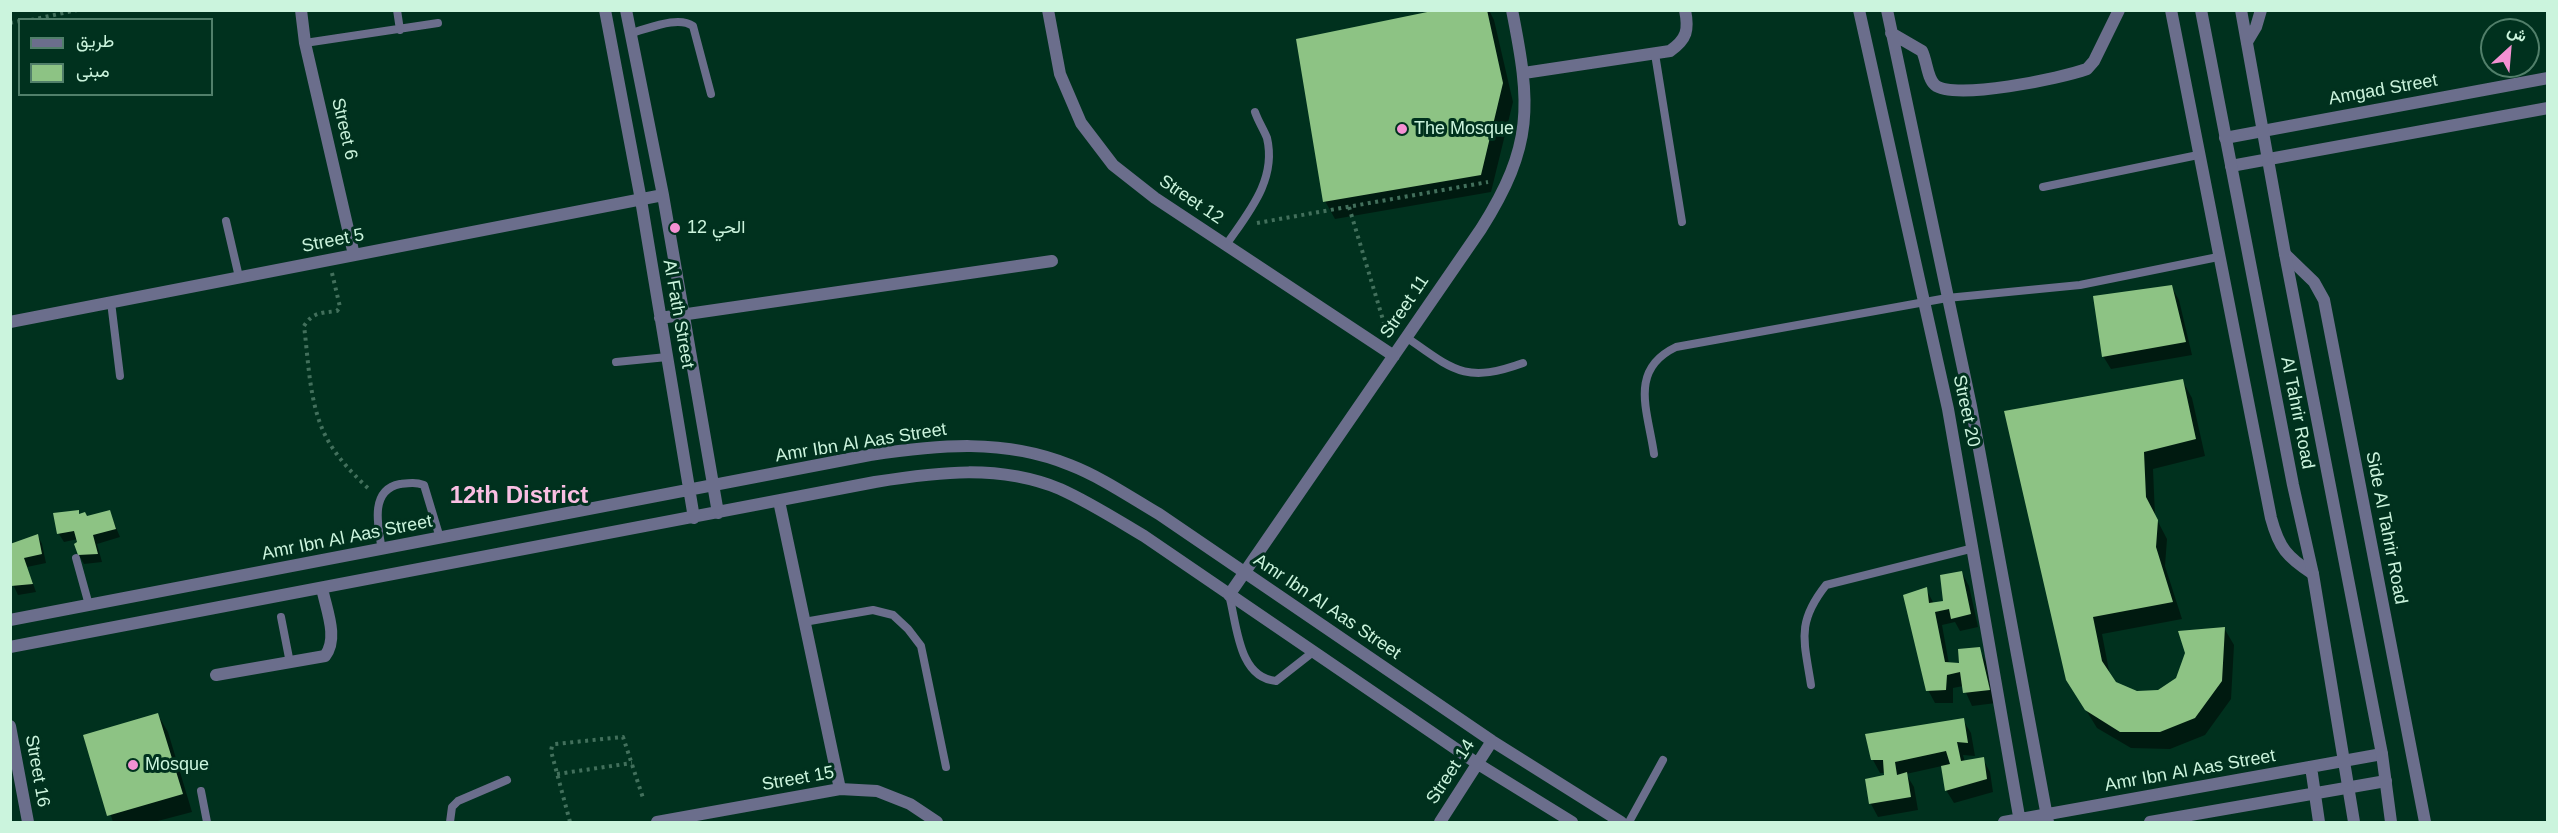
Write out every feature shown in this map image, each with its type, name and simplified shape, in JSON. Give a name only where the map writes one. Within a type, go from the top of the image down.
[{"type":"street","name":"Street 6","points":[[301,10],[305,43],[354,255]]},
{"type":"street","name":"Al Fath Street","points":[[605,10],[641,200],[694,518]]},
{"type":"street","name":"Al Fath Street","points":[[626,10],[663,195],[718,513]]},
{"type":"street","name":"Street 12","points":[[1048,10],[1060,74],[1081,123],[1113,165],[1155,198],[1394,356]]},
{"type":"street","name":"Street 11","points":[[1229,595],[1480,229],[1510,179],[1520,152],[1524,124],[1524,73],[1512,10]]},
{"type":"street","points":[[1524,73],[1670,51],[1682,43],[1688,29],[1685,10]]},
{"type":"street","name":"Street 20","points":[[1860,10],[1948,409],[2020,821]]},
{"type":"street","name":"Street 20","points":[[1887,10],[1981,456],[2047,818]]},
{"type":"street","points":[[1891,33],[1922,51],[1932,83],[1940,88],[1959,92],[1981,91],[2087,69],[2094,61],[2119,10]]},
{"type":"street","points":[[2171,10],[2218,257],[2278,542],[2292,561],[2313,574]]},
{"type":"street","name":"Al Tahrir Road","points":[[2201,10],[2313,574],[2342,761],[2354,822]]},
{"type":"street","name":"Al Tahrir Road","points":[[2241,10],[2285,254],[2382,754],[2391,822]]},
{"type":"street","points":[[2247,42],[2256,27],[2261,10]]},
{"type":"street","name":"Amgad Street","points":[[2225,138],[2547,78]]},
{"type":"street","points":[[2231,166],[2547,108]]},
{"type":"street","name":"Street 5","points":[[10,322],[663,195]]},
{"type":"street","name":"Side Al Tahrir Road","points":[[2285,254],[2314,282],[2324,300],[2425,822]]},
{"type":"street","points":[[660,318],[1052,261]]},
{"type":"street","name":"Amr Ibn Al Aas Street","points":[[10,620],[713,487],[870,455],[934,446],[980,444],[1026,450],[1070,465],[1113,486],[1159,514],[1492,741],[1621,822]]},
{"type":"street","points":[[10,647],[779,501],[936,473],[979,471],[1020,477],[1060,489],[1144,536],[1478,764],[1572,822]]},
{"type":"street","points":[[779,501],[840,789]]},
{"type":"street","points":[[216,675],[325,656],[331,649],[332,639],[322,588]]},
{"type":"street","name":"Street 16","points":[[10,726],[28,822]]},
{"type":"street","name":"Street 14","points":[[1440,822],[1492,741]]},
{"type":"street","name":"Amr Ibn Al Aas Street","points":[[2004,822],[2047,818],[2382,754]]},
{"type":"street","points":[[2311,767],[2319,822]]},
{"type":"street","points":[[2150,822],[2386,781]]},
{"type":"street","name":"Street 15","points":[[657,822],[840,789],[877,791],[910,804],[938,822]]},
{"type":"lane","points":[[397,10],[400,30]]},
{"type":"lane","points":[[631,33],[687,21],[693,26],[711,94]]},
{"type":"lane","points":[[305,43],[438,23]]},
{"type":"lane","points":[[1655,54],[1682,222]]},
{"type":"lane","points":[[1226,244],[1261,194],[1269,166],[1267,138],[1255,112]]},
{"type":"lane","points":[[2043,187],[2198,155]]},
{"type":"lane","points":[[226,221],[239,278]]},
{"type":"lane","points":[[1654,454],[1644,382],[1650,367],[1661,354],[1676,347],[1947,298],[2080,285],[2218,257]]},
{"type":"lane","points":[[111,302],[120,376]]},
{"type":"lane","points":[[1406,337],[1452,370],[1476,374],[1500,371],[1523,363]]},
{"type":"lane","points":[[616,362],[667,357]]},
{"type":"lane","points":[[382,550],[377,515],[380,498],[391,486],[414,482],[424,485],[440,538]]},
{"type":"lane","points":[[1811,685],[1804,629],[1811,604],[1826,585],[1974,548]]},
{"type":"lane","points":[[76,558],[88,605]]},
{"type":"lane","points":[[1229,595],[1249,668],[1266,680],[1276,681],[1313,652]]},
{"type":"lane","points":[[804,622],[873,610],[893,615],[908,629],[921,646],[946,767]]},
{"type":"lane","points":[[281,617],[291,663]]},
{"type":"lane","points":[[1629,822],[1663,760]]},
{"type":"lane","points":[[450,822],[452,807],[458,801],[507,780]]},
{"type":"lane","points":[[201,791],[207,822]]},
{"type":"path","points":[[38,18],[77,10]]},
{"type":"path","points":[[1238,226],[1510,179]]},
{"type":"path","points":[[1348,207],[1394,356]]},
{"type":"path","points":[[329,260],[340,307],[336,311],[318,312],[309,317],[304,326],[313,398],[328,443],[346,467],[380,498]]},
{"type":"path","points":[[570,822],[551,752],[555,744],[623,737],[644,798]]},
{"type":"path","points":[[557,774],[632,763]]},
{"type":"building","name":"The Mosque","points":[[1437,10],[1487,10],[1503,83],[1481,175],[1323,202],[1296,39]]},
{"type":"building","points":[[2172,285],[2186,342],[2102,357],[2093,296]]},
{"type":"building","points":[[2183,379],[2196,439],[2144,452],[2146,497],[2158,520],[2156,547],[2173,602],[2093,617],[2102,661],[2116,682],[2137,691],[2158,690],[2176,678],[2185,653],[2178,631],[2225,627],[2222,681],[2195,718],[2160,732],[2120,732],[2085,710],[2066,680],[2004,411]]},
{"type":"building","points":[[79,510],[79,514],[85,512],[87,516],[110,510],[116,529],[93,535],[98,554],[78,555],[74,544],[77,542],[74,531],[57,534],[53,513]]},
{"type":"building","points":[[38,534],[42,554],[24,558],[33,584],[11,586],[10,544]]},
{"type":"building","points":[[1962,571],[1971,614],[1951,619],[1949,609],[1935,612],[1945,662],[1959,663],[1958,649],[1980,647],[1990,690],[1963,693],[1960,672],[1947,675],[1946,690],[1926,691],[1903,595],[1927,587],[1929,603],[1943,601],[1940,575]]},
{"type":"building","name":"Mosque","points":[[158,713],[183,794],[107,816],[83,735]]},
{"type":"building","points":[[1964,718],[1968,743],[1957,742],[1961,761],[1984,757],[1987,779],[1945,791],[1941,766],[1950,764],[1946,751],[1895,762],[1897,775],[1907,772],[1911,797],[1869,804],[1865,779],[1884,775],[1883,760],[1871,760],[1865,734]]},
{"type":"place","name":"The Mosque","points":[[1402,129]]},
{"type":"place","name":"الحي 12","points":[[675,228]]},
{"type":"place","name":"Mosque","points":[[133,765]]},
{"type":"district","name":"12th District","points":[[519,496]]}]
